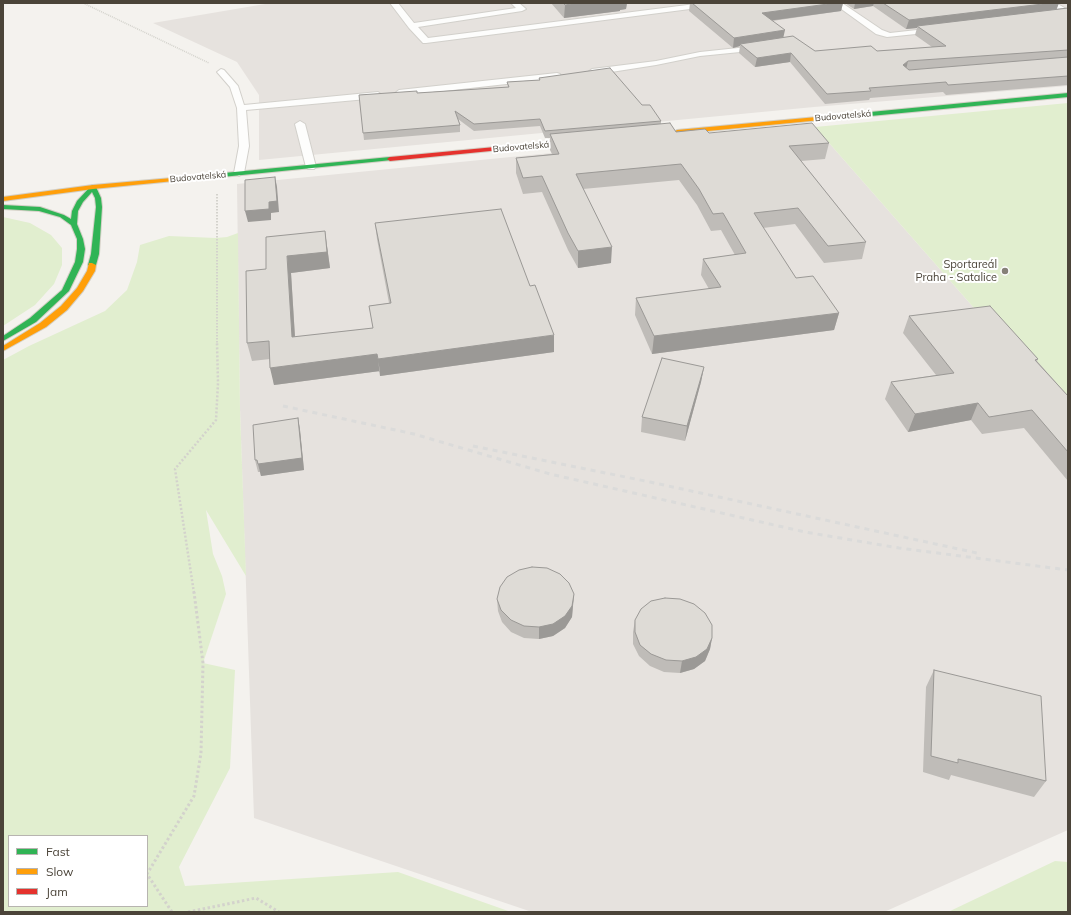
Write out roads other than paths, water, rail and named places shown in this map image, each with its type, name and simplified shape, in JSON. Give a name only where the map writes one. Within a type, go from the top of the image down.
[{"type":"main road","name":"Budovatelská","points":[[666,133],[1068,95]]},
{"type":"main road","name":"Budovatelská","points":[[3,199],[93,187],[587,141]]},
{"type":"main road","name":"Budovatelská","points":[[3,192],[93,187]]},
{"type":"main road","points":[[3,339],[33,320],[65,291],[79,262],[81,249],[80,239],[74,224],[75,211],[93,187],[98,198],[99,207],[95,254],[91,271],[80,289],[64,308],[43,325],[3,349]]},
{"type":"main road","points":[[3,206],[40,209],[62,216],[74,224]]},
{"type":"lane","points":[[394,3],[426,41],[530,17]]},
{"type":"lane","points":[[515,3],[530,17]]},
{"type":"lane","points":[[412,26],[721,3]]},
{"type":"lane","points":[[837,3],[879,32],[890,35],[902,35],[941,29]]},
{"type":"lane","points":[[1044,16],[1068,13],[1050,3]]},
{"type":"lane","points":[[586,72],[656,64],[700,54],[736,51],[768,46]]},
{"type":"lane","points":[[221,72],[234,86],[241,108],[244,146],[239,173]]},
{"type":"lane","points":[[241,108],[396,94],[563,75]]},
{"type":"lane","points":[[300,124],[310,167]]},
{"type":"railway","points":[[283,406],[414,434],[550,474],[805,532],[899,548],[1068,570]]},
{"type":"railway","points":[[473,446],[650,482],[977,553]]},
{"type":"place","name":"Sportareál Praha - Satalice","points":[[1005,271]]}]
